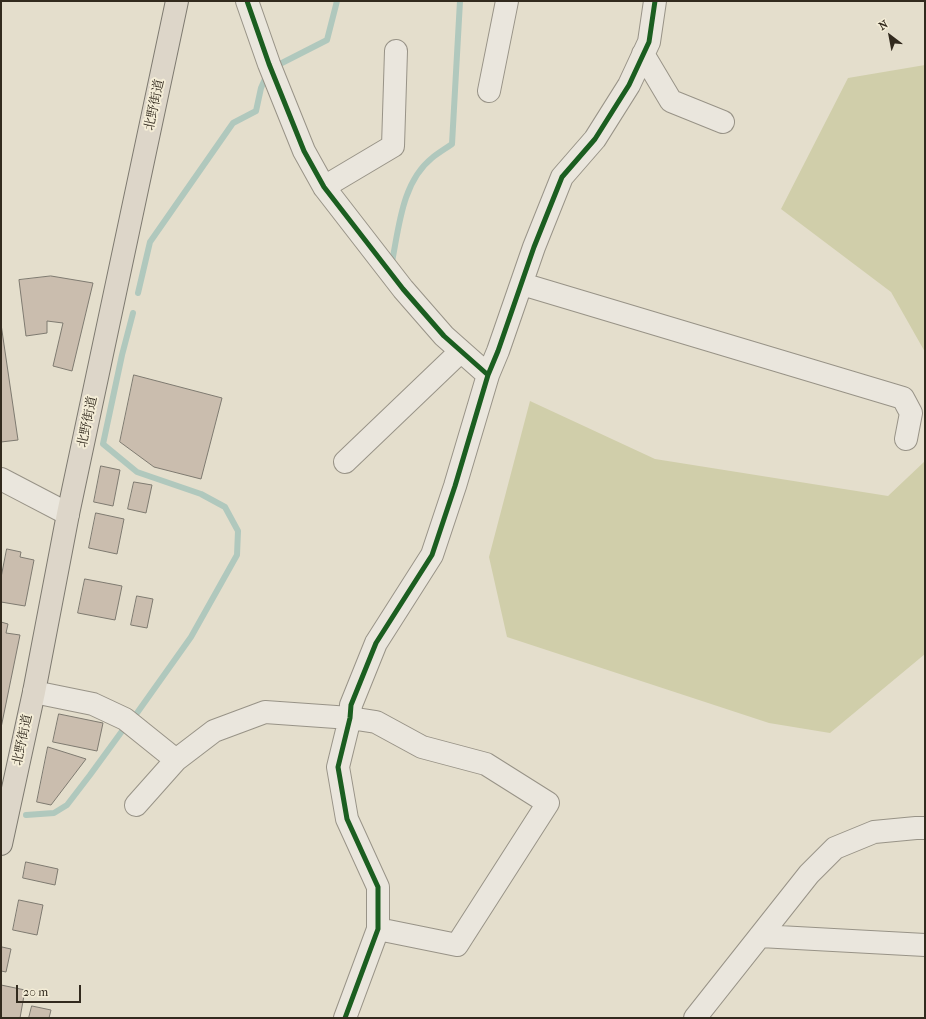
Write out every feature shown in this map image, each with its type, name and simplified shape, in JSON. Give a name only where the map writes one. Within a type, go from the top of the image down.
[{"type":"main road","name":"北野街道","points":[[1,844],[34,692],[68,514],[177,1]]},
{"type":"street","points":[[247,1],[269,64],[304,151],[324,187],[403,289],[444,336],[488,375]]},
{"type":"street","points":[[489,91],[507,1]]},
{"type":"street","points":[[345,1018],[378,929],[378,887],[347,819],[338,768],[352,705],[376,643],[432,555],[455,486],[488,375],[498,351],[534,247],[562,177],[595,139],[629,85],[649,42],[655,1]]},
{"type":"street","points":[[324,187],[393,146],[396,51]]},
{"type":"street","points":[[643,54],[671,101],[723,122]]},
{"type":"street","points":[[522,284],[903,398],[911,413],[906,438]]},
{"type":"street","points":[[345,462],[461,351]]},
{"type":"street","points":[[1,480],[68,514]]},
{"type":"street","points":[[34,692],[93,704],[126,719],[176,760]]},
{"type":"street","points":[[136,805],[176,760],[214,731],[265,712],[350,718],[376,722],[422,747],[486,764],[548,803],[457,945],[378,929]]},
{"type":"street","points":[[694,1018],[809,874],[835,848],[874,832],[925,828]]},
{"type":"street","points":[[760,936],[925,945]]},
{"type":"shaded area","points":[[925,65],[925,352],[891,292],[781,209],[848,78]]},
{"type":"shaded area","points":[[530,401],[655,459],[888,496],[925,461],[925,654],[830,733],[769,723],[507,637],[489,557]]},
{"type":"building","points":[[51,276],[93,283],[72,371],[53,366],[63,323],[47,321],[47,333],[26,336],[19,280]]},
{"type":"building","points":[[1,324],[18,440],[1,442]]},
{"type":"building","points":[[134,375],[222,398],[201,479],[154,467],[120,442]]},
{"type":"building","points":[[101,466],[120,470],[113,506],[94,502]]},
{"type":"building","points":[[134,482],[152,485],[146,513],[128,509]]},
{"type":"building","points":[[96,513],[124,519],[117,554],[89,548]]},
{"type":"building","points":[[7,549],[21,552],[20,557],[34,560],[25,606],[1,602],[1,578]]},
{"type":"building","points":[[85,579],[122,586],[115,620],[78,613]]},
{"type":"building","points":[[137,596],[153,599],[147,628],[131,625]]},
{"type":"building","points":[[1,622],[8,624],[6,633],[20,635],[1,728]]},
{"type":"building","points":[[59,714],[103,723],[97,751],[53,742]]},
{"type":"building","points":[[48,747],[86,759],[51,805],[37,802]]},
{"type":"building","points":[[26,862],[58,869],[55,885],[23,878]]},
{"type":"building","points":[[19,900],[43,905],[37,935],[13,930]]},
{"type":"building","points":[[2,947],[11,949],[6,972],[1,971]]},
{"type":"building","points":[[1,985],[25,990],[20,1018],[1,1018]]},
{"type":"building","points":[[32,1006],[51,1010],[49,1018],[29,1018]]},
{"type":"waterway","points":[[276,66],[327,40],[337,1]]},
{"type":"waterway","points":[[392,262],[403,206],[414,179],[432,158],[452,144],[460,1]]},
{"type":"waterway","points":[[138,293],[150,242],[233,123],[256,111],[261,88],[265,79]]},
{"type":"waterway","points":[[133,313],[122,355],[103,444],[137,472],[201,494],[225,507],[238,531],[237,555],[191,637],[137,713]]},
{"type":"waterway","points":[[26,815],[54,813],[67,805],[125,727]]},
{"type":"cycle path","points":[[247,1],[269,64],[304,151],[324,187],[403,289],[444,336],[488,375]]},
{"type":"cycle path","points":[[345,1018],[378,929],[378,887],[347,819],[338,767],[350,718],[351,705],[376,643],[432,555],[455,486],[488,375],[498,351],[534,247],[562,177],[595,139],[629,85],[649,42],[655,1]]}]
